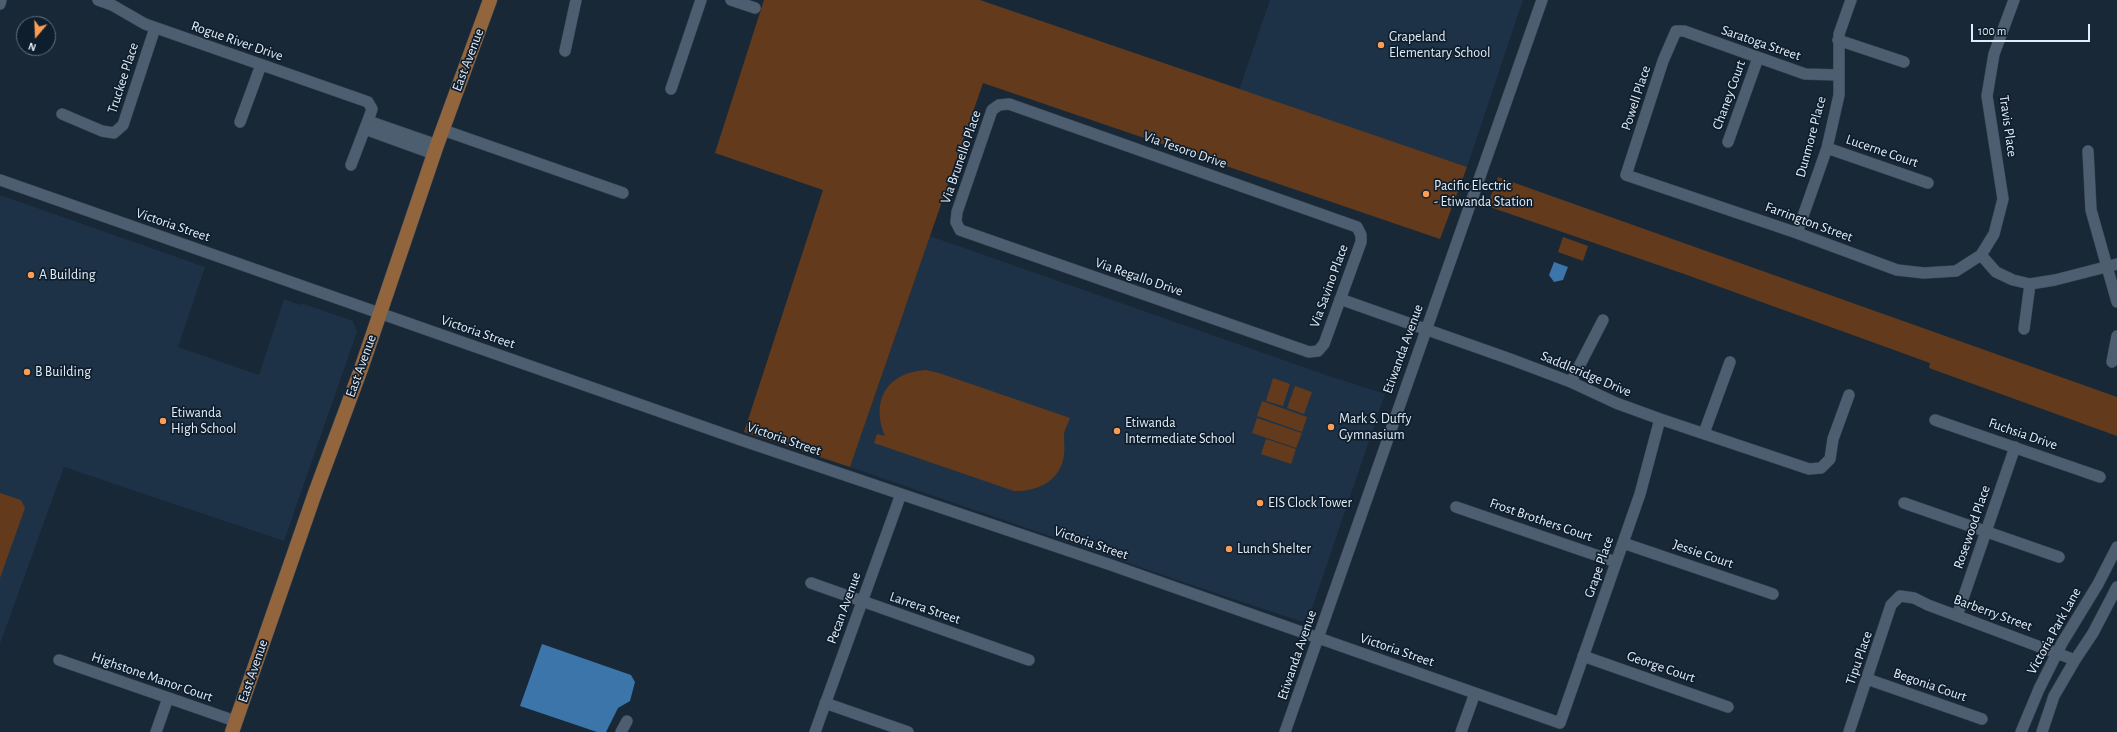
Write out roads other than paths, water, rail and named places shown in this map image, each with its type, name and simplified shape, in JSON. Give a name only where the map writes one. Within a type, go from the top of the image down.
[{"type":"main road","name":"East Avenue","points":[[234,727],[315,493],[361,369],[442,130],[490,0]]},
{"type":"street","points":[[0,4],[1,0]]},
{"type":"street","name":"Rogue River Drive","points":[[100,0],[155,28],[368,102],[372,110],[366,125]]},
{"type":"street","points":[[565,51],[576,0]]},
{"type":"street","points":[[671,89],[701,0]]},
{"type":"street","points":[[731,0],[755,8]]},
{"type":"street","name":"Etiwanda Avenue","points":[[1285,732],[1542,0]]},
{"type":"street","name":"Dunmore Place","points":[[1797,233],[1827,148],[1839,95],[1838,40],[1851,0]]},
{"type":"street","name":"Travis Place","points":[[1980,255],[1994,234],[2003,199],[1987,96],[1994,54],[2014,0]]},
{"type":"street","name":"Truckee Place","points":[[62,114],[102,131],[114,134],[123,125],[155,28]]},
{"type":"street","name":"Saratoga Street","points":[[1676,31],[1684,31],[1805,74],[1839,75]]},
{"type":"street","name":"Powell Place","points":[[1626,175],[1663,61],[1676,31]]},
{"type":"street","points":[[1838,40],[1904,62]]},
{"type":"street","name":"Chaney Court","points":[[1728,142],[1758,58]]},
{"type":"street","points":[[240,122],[261,65]]},
{"type":"street","name":"Via Tesoro Drive","points":[[999,105],[1009,104],[1354,225],[1359,229]]},
{"type":"street","name":"Via Brunello Place","points":[[956,222],[957,212],[992,110],[999,105]]},
{"type":"street","points":[[351,165],[366,125],[435,150]]},
{"type":"street","points":[[442,130],[623,193]]},
{"type":"street","name":"Lucerne Court","points":[[1827,148],[1928,183]]},
{"type":"street","points":[[2088,151],[2091,210],[2112,265],[2117,302]]},
{"type":"street","name":"Farrington Street","points":[[1626,175],[1797,233],[1897,270],[1924,273],[1956,271],[1980,255]]},
{"type":"street","name":"Victoria Street","points":[[0,180],[380,314],[1560,722]]},
{"type":"street","name":"Via Regallo Drive","points":[[956,222],[960,230],[1309,352],[1318,351]]},
{"type":"street","name":"Via Savino Place","points":[[1318,351],[1324,344],[1361,242],[1359,229]]},
{"type":"street","points":[[1980,255],[1996,272],[2013,280],[2030,284],[2055,280],[2112,265]]},
{"type":"street","points":[[2024,329],[2030,284]]},
{"type":"street","name":"Saddleridge Drive","points":[[1340,299],[1571,382],[1616,403],[1660,420],[1704,433],[1730,444],[1809,469],[1822,468],[1830,458],[1833,439],[1849,394]]},
{"type":"street","points":[[1571,382],[1603,320]]},
{"type":"street","points":[[2112,362],[2117,336]]},
{"type":"street","points":[[1704,433],[1730,362]]},
{"type":"street","name":"Grape Place","points":[[1560,722],[1645,478],[1660,420]]},
{"type":"street","name":"Fuchsia Drive","points":[[1935,420],[2100,477]]},
{"type":"street","name":"Rosewood Place","points":[[1957,616],[2015,447]]},
{"type":"street","name":"Pecan Avenue","points":[[815,732],[901,494]]},
{"type":"street","points":[[1904,503],[2060,557]]},
{"type":"street","name":"Frost Brothers Court","points":[[1456,507],[1616,562]]},
{"type":"street","name":"Jessie Court","points":[[1623,543],[1772,594]]},
{"type":"street","name":"Victoria Park Lane","points":[[2021,732],[2039,689],[2057,652],[2083,606],[2098,584],[2117,547]]},
{"type":"street","name":"Larrera Street","points":[[811,584],[1029,660]]},
{"type":"street","points":[[2042,732],[2054,696],[2093,633],[2116,591],[2098,584]]},
{"type":"street","name":"Barberry Street","points":[[1900,596],[1914,598],[1957,616],[2057,652],[2075,660]]},
{"type":"street","name":"Tipu Place","points":[[1849,732],[1891,605],[1900,596]]},
{"type":"street","name":"George Court","points":[[1583,656],[1728,707]]},
{"type":"street","name":"Highstone Manor Court","points":[[59,660],[168,698],[234,727]]},
{"type":"street","name":"Begonia Court","points":[[1867,679],[1982,719]]},
{"type":"street","points":[[1461,732],[1475,693]]},
{"type":"street","points":[[156,732],[168,698]]},
{"type":"street","points":[[825,703],[908,732]]},
{"type":"street","points":[[621,732],[627,721]]},
{"type":"water","points":[[1554,262],[1568,267],[1563,280],[1554,282],[1549,275]]},
{"type":"water","points":[[542,644],[631,675],[635,682],[630,701],[618,708],[606,732],[597,732],[520,706]]},
{"type":"place","name":"Grapeland Elementary School","points":[[1381,45]]},
{"type":"place","name":"Pacific Electric - Etiwanda Station","points":[[1426,194]]},
{"type":"place","name":"A Building","points":[[31,275]]},
{"type":"place","name":"B Building","points":[[27,372]]},
{"type":"place","name":"Etiwanda High School","points":[[163,421]]},
{"type":"place","name":"Mark S. Duffy Gymnasium","points":[[1331,427]]},
{"type":"place","name":"Etiwanda Intermediate School","points":[[1117,431]]},
{"type":"place","name":"EIS Clock Tower","points":[[1260,503]]},
{"type":"place","name":"Lunch Shelter","points":[[1229,549]]}]
